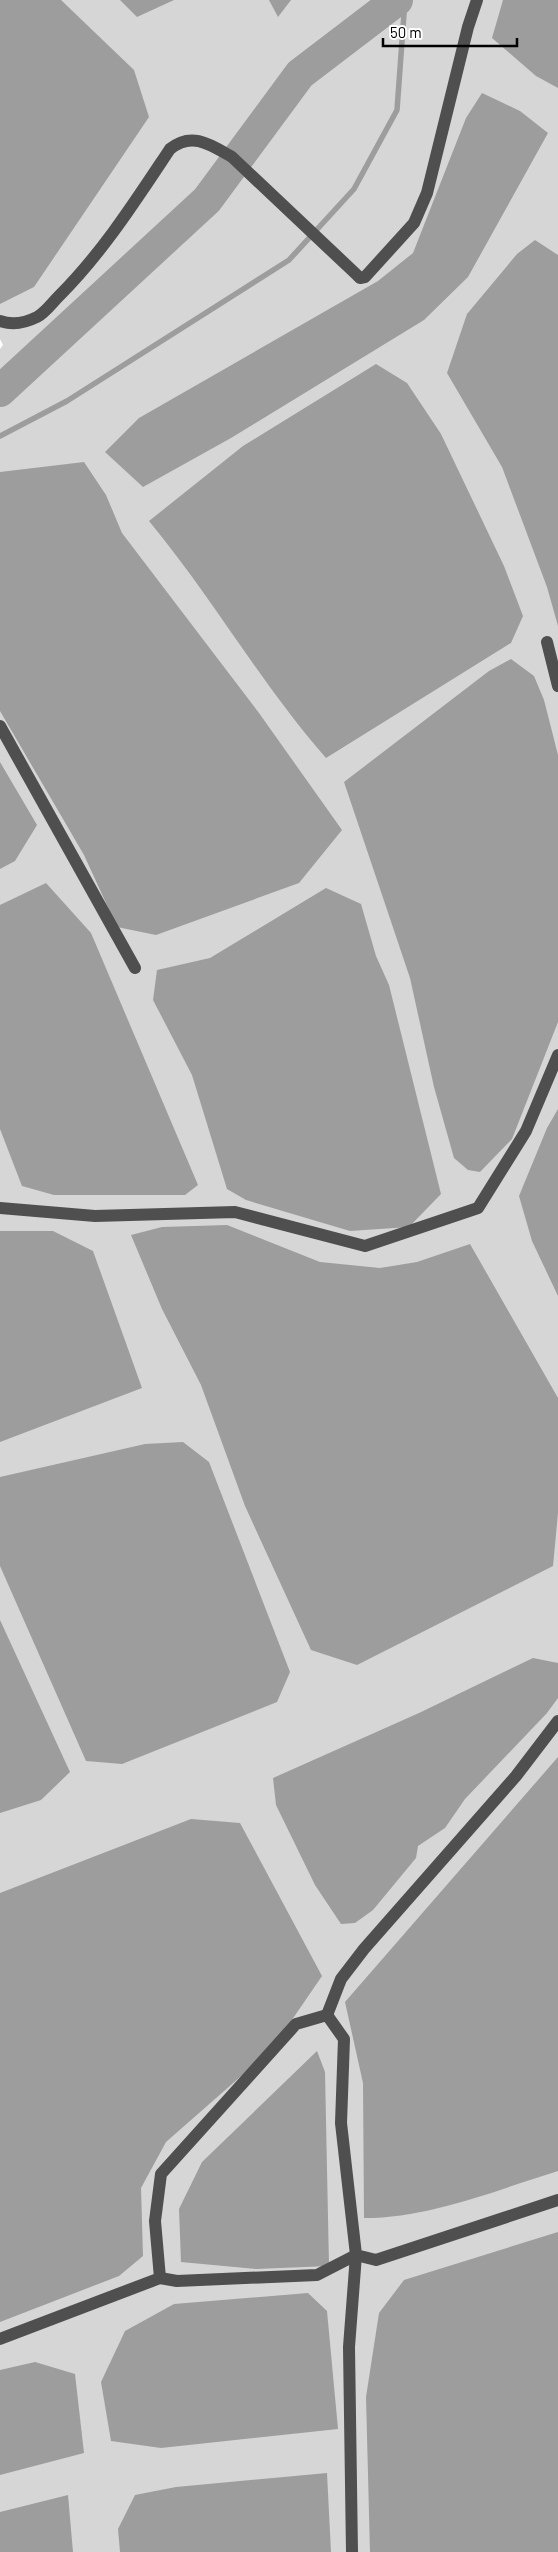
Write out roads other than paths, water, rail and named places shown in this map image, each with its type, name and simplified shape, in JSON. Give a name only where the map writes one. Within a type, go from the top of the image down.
[{"type":"street","points":[[0,321],[8,324],[23,322],[38,316],[79,276],[116,231],[170,149],[178,142],[199,140],[232,157],[360,278],[365,276],[373,270],[414,223],[420,212],[427,193],[468,27],[477,0]]},
{"type":"street","points":[[547,642],[558,686]]},
{"type":"street","points":[[0,726],[135,968]]},
{"type":"street","points":[[0,1208],[95,1216],[236,1212],[365,1246],[478,1208],[526,1131],[558,1056]]},
{"type":"street","points":[[327,2015],[341,1979],[364,1949],[516,1776],[558,1721]]},
{"type":"street","points":[[327,2015],[344,2039],[341,2123],[356,2255],[349,2347],[352,2552]]},
{"type":"street","points":[[160,2278],[156,2221],[161,2174],[296,2024],[327,2015]]},
{"type":"street","points":[[0,2339],[160,2278],[177,2281],[317,2275],[356,2255],[376,2260],[558,2200]]},
{"type":"waterway","points":[[0,391],[207,200],[300,74],[397,0]]},
{"type":"waterway","points":[[0,436],[67,401],[289,260],[354,189],[397,110],[405,0]]}]
